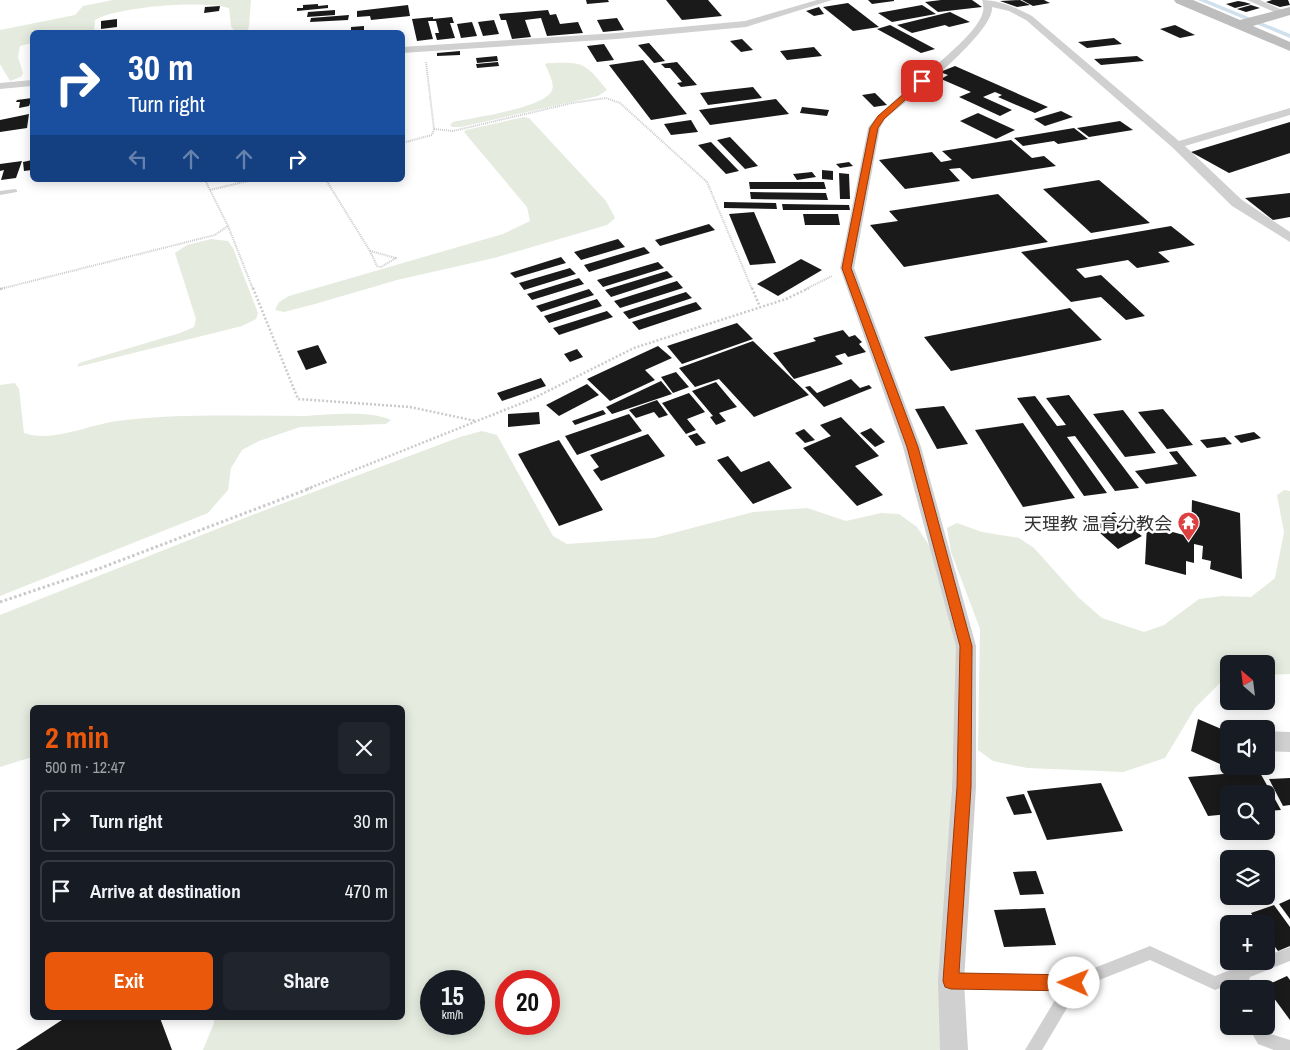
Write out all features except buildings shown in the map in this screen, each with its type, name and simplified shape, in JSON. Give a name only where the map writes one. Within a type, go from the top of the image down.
[{"type":"street","points":[[405,50],[617,36],[746,24],[827,0]]},
{"type":"street","points":[[1181,0],[1243,24],[1290,47]]},
{"type":"street","points":[[1252,0],[1287,12]]},
{"type":"street","points":[[954,1050],[951,981],[964,787],[966,646],[912,447],[847,268],[874,128],[881,117],[944,63],[983,22],[988,12],[987,2],[1012,9],[1029,18],[1177,145],[1236,202],[1290,238]]},
{"type":"street","points":[[1243,24],[1287,12]]},
{"type":"street","points":[[0,86],[30,82]]},
{"type":"street","points":[[1177,145],[1290,111]]},
{"type":"street","points":[[1275,741],[1290,742]]},
{"type":"lane","points":[[0,193],[15,191]]},
{"type":"lane","points":[[951,981],[1074,983],[1150,953],[1215,983],[1290,954]]},
{"type":"lane","points":[[1242,980],[1244,972]]},
{"type":"lane","points":[[1033,1050],[1074,983]]},
{"type":"lane","points":[[1260,1035],[1262,1039],[1290,1048]]},
{"type":"path","points":[[405,142],[432,135],[434,129],[424,49]]},
{"type":"path","points":[[434,129],[453,131],[572,103],[606,98],[620,103],[707,182],[760,307]]},
{"type":"path","points":[[206,182],[228,226],[298,399],[359,401],[417,406],[478,422]]},
{"type":"path","points":[[210,190],[244,182]]},
{"type":"path","points":[[327,182],[370,251],[377,266],[381,267],[394,261],[396,258],[370,251]]},
{"type":"path","points":[[0,289],[215,235],[228,226]]},
{"type":"path","points":[[0,602],[98,569],[478,422],[532,399],[634,348],[786,299],[847,268]]},
{"type":"shaded area","points":[[113,0],[251,0],[247,30],[234,30],[231,26],[229,8],[183,5],[141,8],[106,15],[95,20],[94,30],[30,30],[30,44],[20,46],[18,57],[23,73],[21,77],[10,81],[0,64],[0,30],[75,15],[83,6]]},
{"type":"shaded area","points":[[570,63],[583,66],[594,74],[607,90],[598,96],[461,127],[452,127],[450,125],[453,122],[523,107],[547,96],[553,87],[545,64]]},
{"type":"shaded area","points":[[524,117],[529,118],[606,201],[615,218],[607,225],[494,258],[397,280],[284,312],[275,310],[279,302],[289,296],[503,234],[530,221],[527,207],[464,132]]},
{"type":"shaded area","points":[[211,239],[228,241],[233,248],[258,313],[256,319],[242,326],[77,367],[79,363],[180,333],[194,327],[196,319],[175,253],[187,245]]},
{"type":"shaded area","points":[[15,383],[19,389],[24,433],[35,436],[58,435],[106,423],[140,418],[360,414],[391,420],[386,424],[300,427],[259,441],[242,450],[231,468],[228,490],[208,513],[0,596],[0,385]]},
{"type":"shaded area","points":[[482,431],[497,435],[553,536],[567,544],[654,538],[753,512],[807,508],[846,521],[881,513],[899,514],[917,527],[934,553],[958,647],[940,1050],[203,1050],[214,1020],[405,1020],[405,705],[30,705],[30,758],[0,767],[0,615],[260,512],[460,437]]},
{"type":"shaded area","points":[[1284,490],[1290,491],[1290,674],[1275,675],[1275,655],[1220,655],[1220,683],[1195,708],[1165,758],[1123,772],[1027,768],[993,761],[978,750],[980,629],[951,552],[947,528],[957,523],[982,532],[1019,538],[1034,548],[1078,597],[1102,618],[1144,632],[1164,625],[1199,599],[1222,596],[1251,597],[1275,578],[1284,532],[1277,495]]},
{"type":"water","points":[[1198,0],[1207,0],[1290,34],[1290,38]]},
{"type":"place","name":"天理教 温育分教会","points":[[1188,542]]},
{"type":"route","points":[[922,81],[881,117],[874,128],[847,268],[852,286],[894,393],[912,447],[966,646],[964,787],[951,981],[1074,983]]}]
